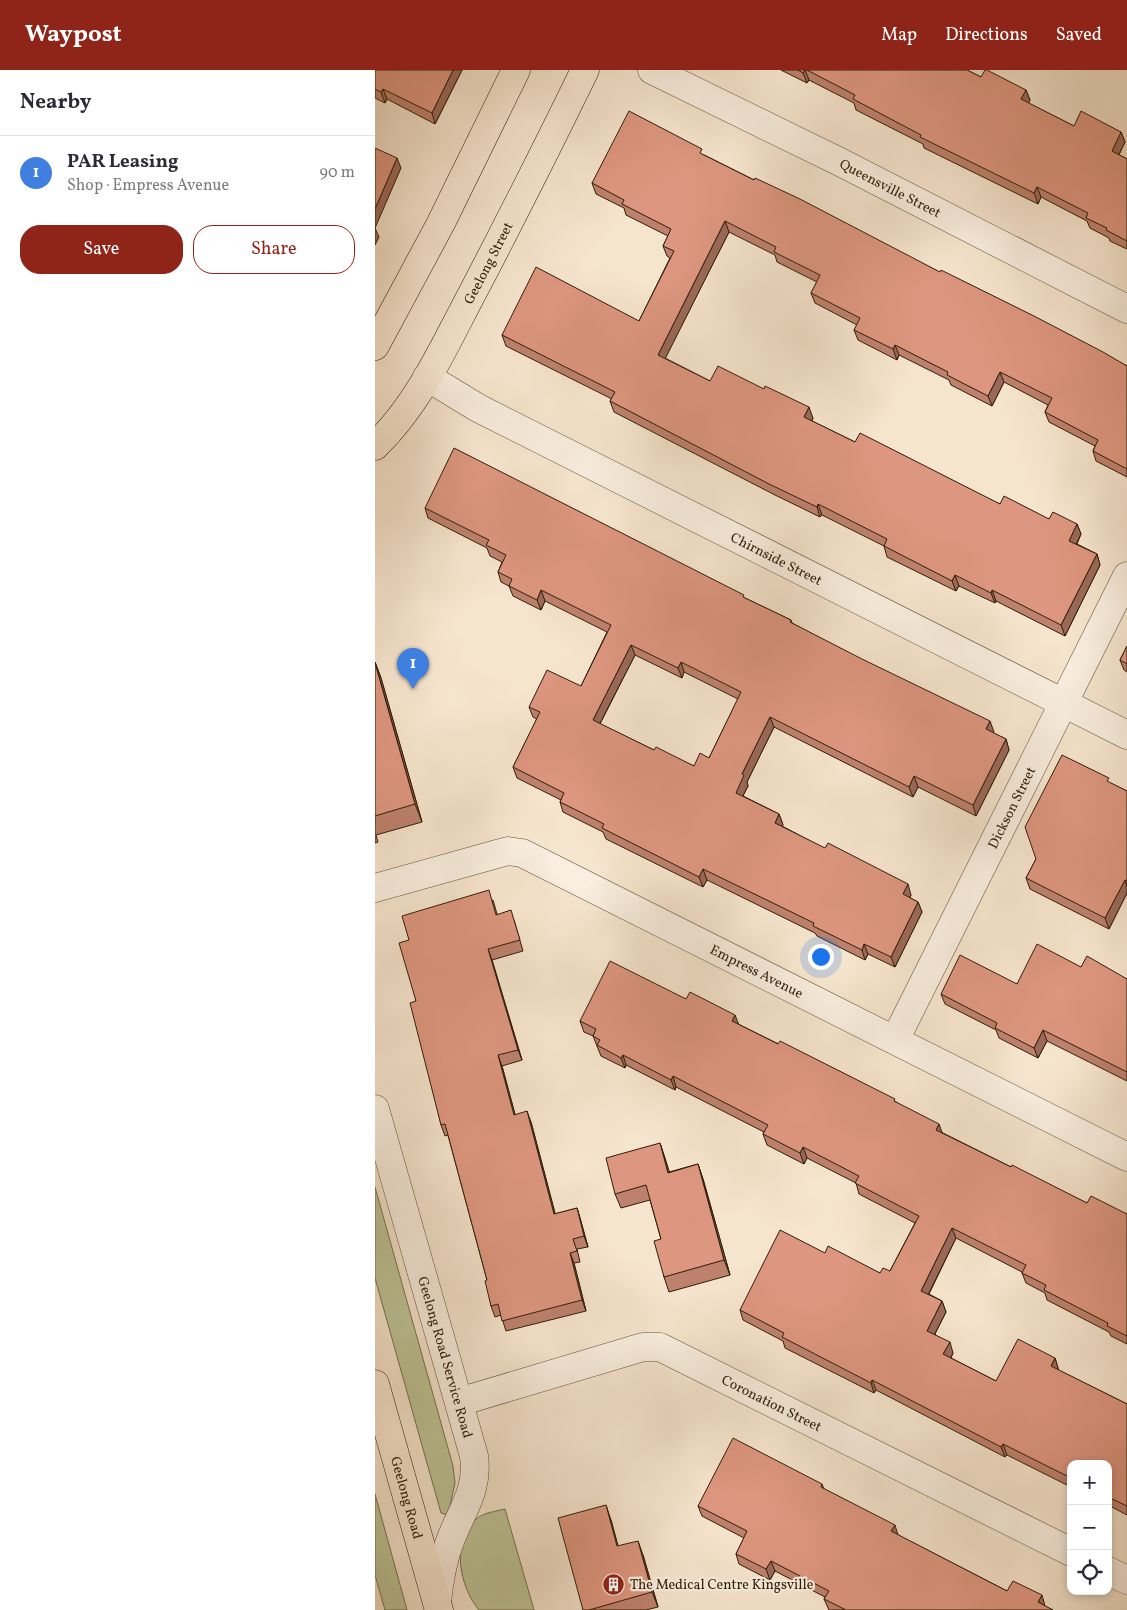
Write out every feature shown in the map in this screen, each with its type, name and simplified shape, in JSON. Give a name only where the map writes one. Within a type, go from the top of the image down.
[{"type":"main road","points":[[375,346],[425,255],[516,70]]},
{"type":"main road","name":"Geelong Street","points":[[375,446],[401,417],[427,378],[515,213],[585,70]]},
{"type":"main road","name":"Geelong Road","points":[[375,1384],[438,1606]]},
{"type":"street","name":"Queensville Street","points":[[652,70],[838,161],[1127,308]]},
{"type":"street","name":"Chirnside Street","points":[[427,378],[478,408],[1127,735]]},
{"type":"street","name":"Dickson Street","points":[[895,1040],[1127,576]]},
{"type":"street","name":"Empress Avenue","points":[[375,888],[497,854],[515,851],[522,853],[1127,1157]]},
{"type":"street","name":"Geelong Road Service Road","points":[[375,1109],[474,1456],[476,1475],[471,1494],[445,1555],[438,1606]]},
{"type":"street","name":"Coronation Street","points":[[459,1402],[643,1347],[660,1347],[1067,1550]]},
{"type":"street","points":[[1112,1573],[1127,1580]]},
{"type":"green space","points":[[375,1187],[453,1466],[455,1483],[448,1515],[441,1513],[375,1278]]},
{"type":"green space","points":[[375,1494],[407,1610],[385,1610],[375,1575]]},
{"type":"green space","points":[[505,1509],[534,1610],[479,1610],[472,1601],[463,1577],[461,1552],[463,1539],[468,1528],[482,1515]]},
{"type":"building","points":[[375,70],[453,70],[432,113],[383,89],[381,92],[375,89]]},
{"type":"building","points":[[807,70],[967,70],[981,77],[985,70],[987,70],[1026,90],[1021,99],[1074,126],[1081,111],[1121,132],[1112,151],[1127,159],[1127,241],[1106,230],[1107,228],[1086,218],[1088,213],[1037,187],[1034,193],[920,137],[921,135],[853,99],[855,95]]},
{"type":"building","points":[[629,111],[702,149],[700,153],[754,180],[755,178],[800,199],[940,272],[941,270],[1034,316],[1127,366],[1127,469],[1093,451],[1098,440],[1045,412],[1052,398],[1000,372],[988,396],[947,375],[948,372],[895,345],[893,349],[854,330],[860,318],[811,293],[820,275],[774,252],[776,247],[725,221],[658,355],[710,381],[718,366],[764,389],[765,386],[809,407],[804,417],[855,442],[860,433],[1000,504],[1004,496],[1049,519],[1053,512],[1077,524],[1069,541],[1097,554],[1061,625],[992,590],[991,593],[955,575],[952,581],[884,546],[887,539],[818,504],[817,507],[769,484],[610,401],[615,392],[502,335],[536,267],[639,321],[674,251],[663,246],[671,229],[622,204],[624,200],[592,183]]},
{"type":"building","points":[[375,148],[397,158],[375,209]]},
{"type":"building","points":[[454,448],[744,595],[743,597],[791,620],[790,622],[862,659],[990,721],[986,729],[1006,739],[973,805],[914,776],[909,787],[770,717],[742,774],[744,775],[736,793],[779,814],[775,823],[825,848],[828,843],[908,884],[903,894],[918,902],[891,957],[864,944],[862,950],[813,926],[814,923],[703,869],[699,877],[602,828],[604,824],[560,802],[564,793],[513,767],[540,712],[529,707],[547,670],[581,686],[611,625],[541,590],[537,600],[509,586],[512,579],[498,572],[506,555],[486,545],[489,540],[425,508]],"holes":[[[631,645],[678,668],[681,662],[741,692],[709,758],[700,753],[694,766],[656,747],[654,750],[593,720]]]},
{"type":"building","points":[[1127,646],[1127,664],[1120,660]]},
{"type":"building","points":[[375,663],[415,804],[375,816]]},
{"type":"building","points":[[1062,755],[1109,778],[1107,781],[1127,791],[1127,881],[1125,880],[1105,918],[1026,878],[1036,859],[1025,827]]},
{"type":"building","points":[[489,890],[496,915],[511,910],[520,940],[488,949],[518,1050],[498,1055],[514,1115],[527,1111],[554,1214],[577,1208],[584,1236],[573,1239],[577,1251],[570,1253],[582,1300],[502,1321],[498,1304],[491,1306],[485,1281],[487,1280],[445,1124],[441,1125],[410,1003],[416,1001],[399,943],[409,940],[402,916]]},
{"type":"building","points":[[1037,944],[1081,967],[1087,956],[1127,979],[1127,1072],[1043,1030],[1034,1048],[995,1028],[997,1023],[941,994],[960,955],[1017,984]]},
{"type":"building","points":[[610,961],[686,999],[690,992],[735,1015],[732,1021],[778,1044],[780,1041],[895,1099],[894,1101],[939,1124],[936,1130],[1011,1167],[1012,1165],[1087,1203],[1091,1196],[1127,1214],[1127,1336],[1107,1326],[1108,1323],[1044,1290],[1046,1285],[1022,1273],[1026,1265],[952,1228],[921,1291],[942,1301],[927,1331],[950,1342],[943,1354],[996,1381],[1018,1339],[1055,1358],[1051,1366],[1127,1404],[1127,1506],[1112,1499],[1112,1460],[1067,1460],[1067,1476],[1003,1444],[1001,1447],[872,1380],[871,1383],[782,1337],[784,1333],[740,1310],[780,1230],[825,1253],[828,1246],[880,1273],[883,1268],[890,1271],[919,1216],[855,1183],[859,1176],[803,1147],[800,1153],[763,1134],[768,1125],[673,1076],[671,1080],[623,1055],[621,1058],[597,1045],[600,1040],[593,1036],[596,1029],[580,1021]]},
{"type":"building","points":[[660,1143],[668,1173],[698,1164],[724,1260],[664,1277],[654,1241],[661,1239],[646,1185],[615,1194],[606,1158]]},
{"type":"building","points":[[733,1438],[822,1484],[821,1487],[895,1525],[891,1531],[1007,1591],[1013,1581],[1042,1595],[1038,1602],[1053,1610],[846,1610],[824,1599],[829,1591],[771,1561],[766,1569],[736,1554],[747,1531],[698,1506]]},
{"type":"building","name":"The Medical Centre Kingsville","points":[[606,1505],[617,1546],[638,1541],[652,1592],[589,1610],[583,1610],[558,1518]]},
{"type":"place","name":"PAR Leasing","points":[[413,689]]},
{"type":"place","name":"The Medical Centre Kingsville","points":[[614,1584]]}]
